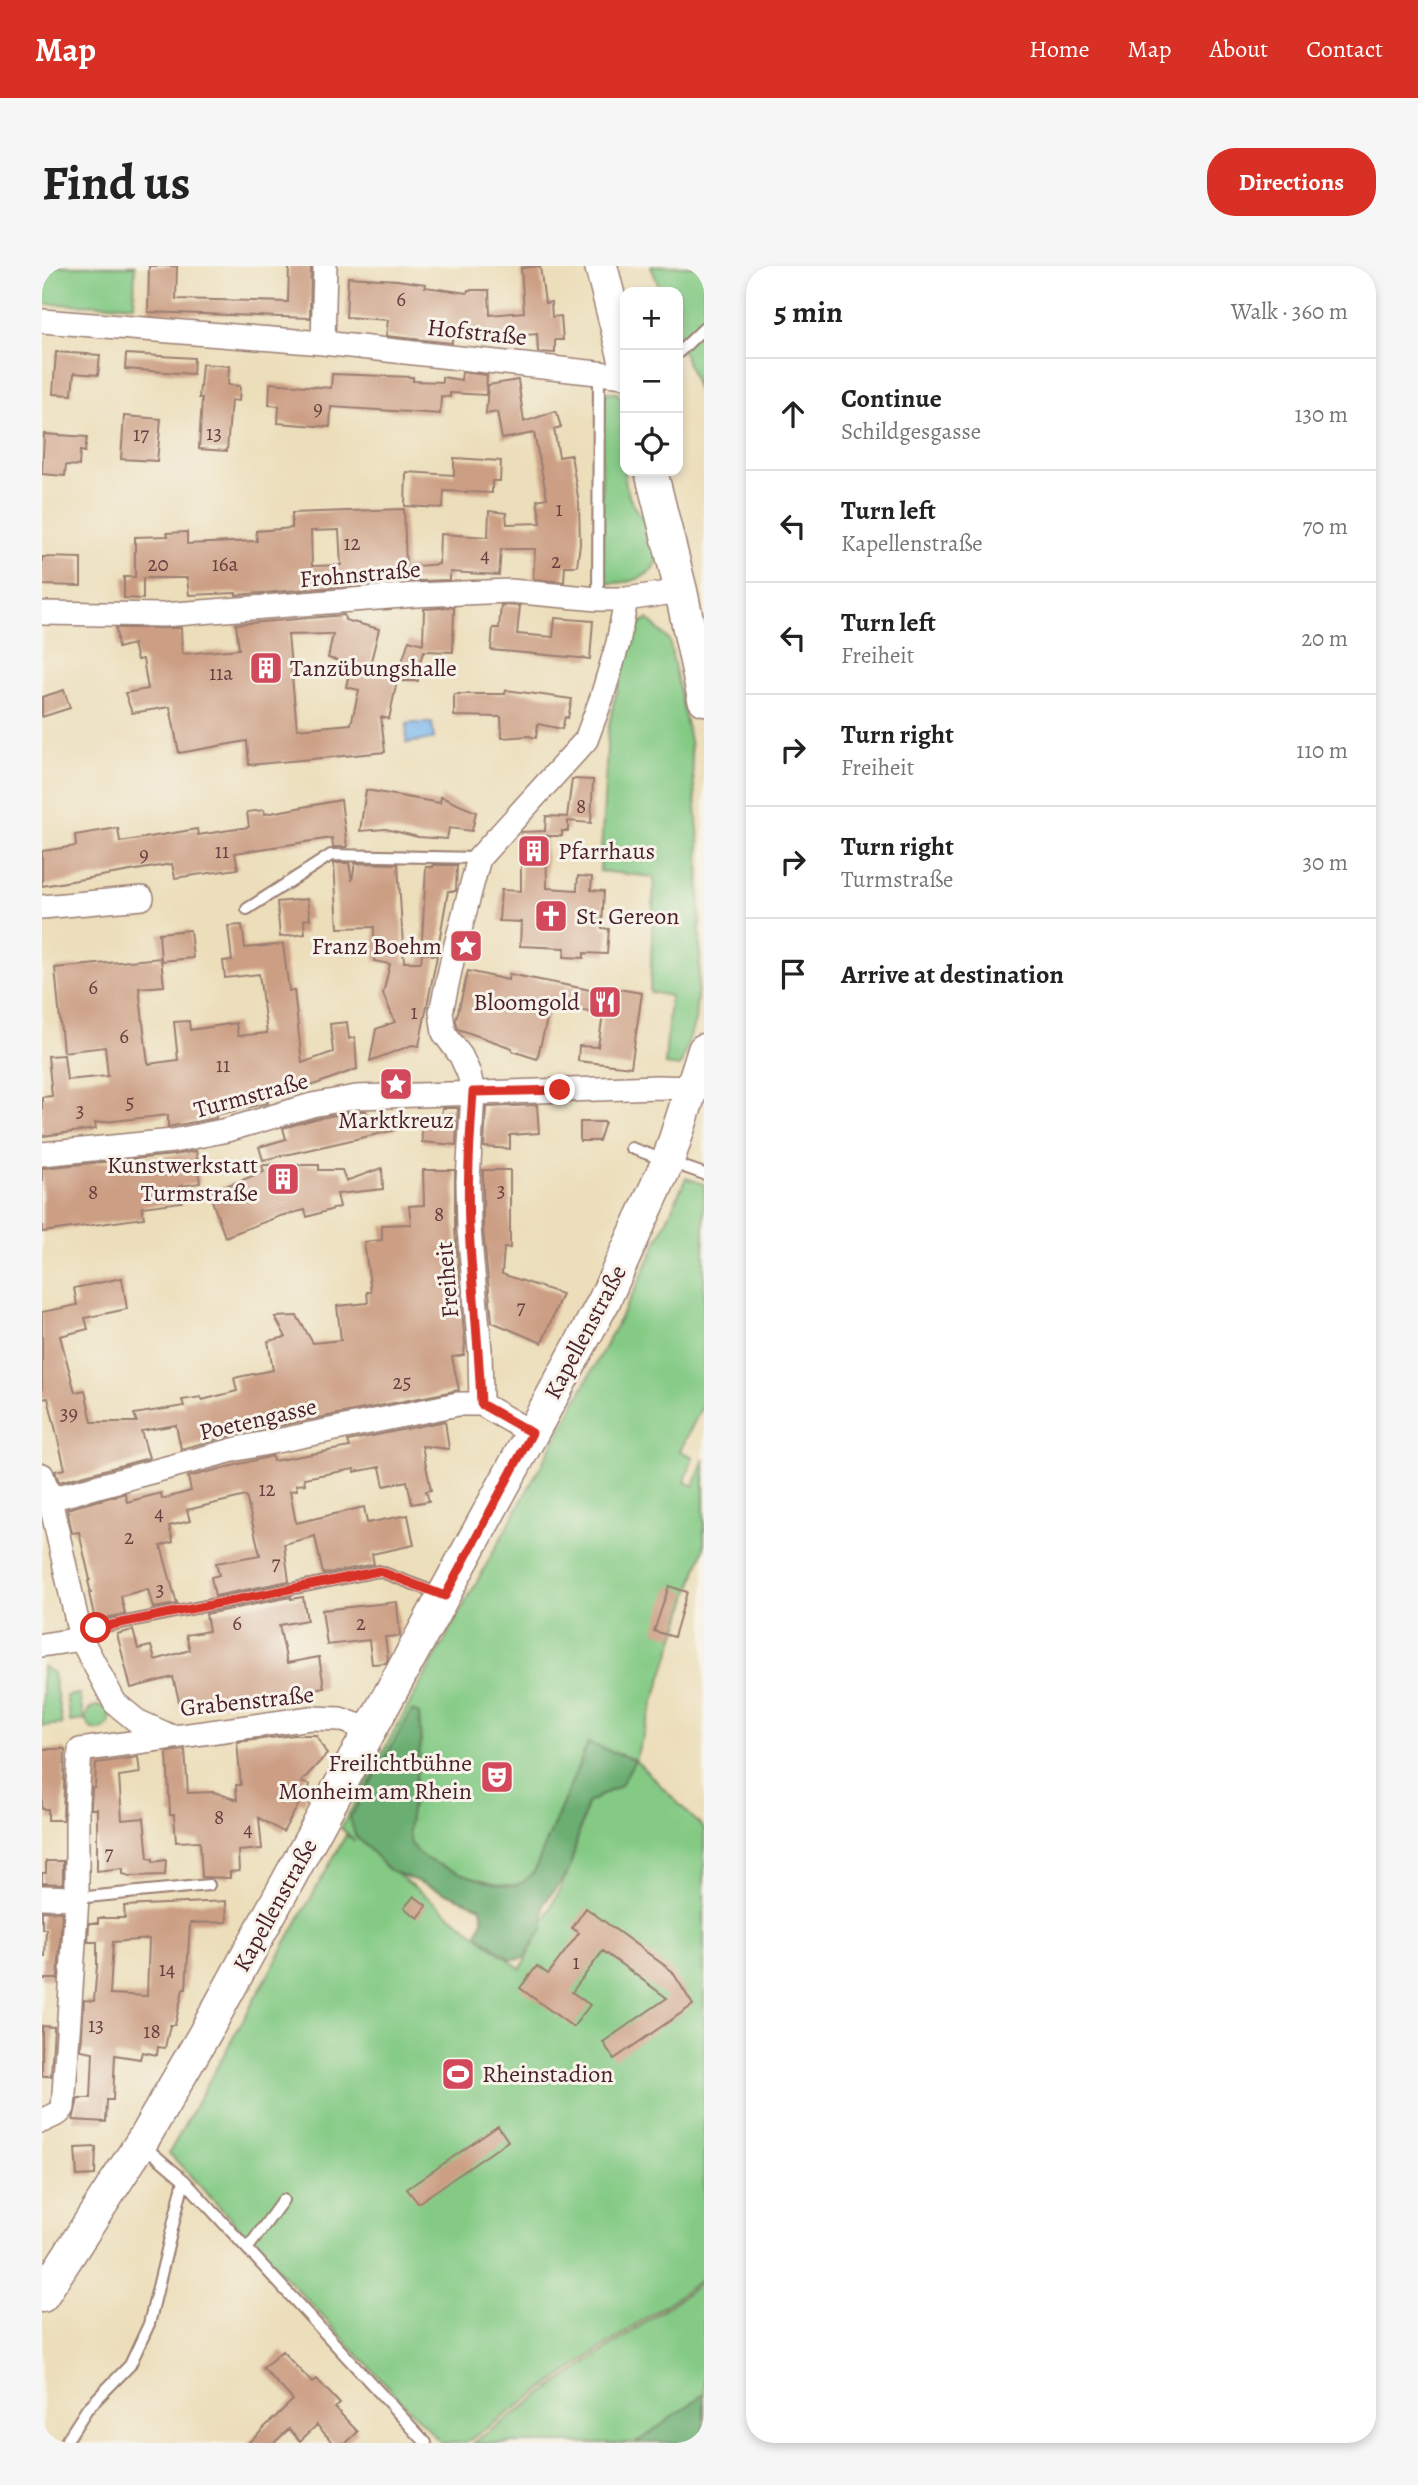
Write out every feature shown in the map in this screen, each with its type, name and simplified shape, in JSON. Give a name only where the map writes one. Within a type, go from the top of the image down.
[{"type":"street","points":[[323,343],[325,266]]},
{"type":"street","points":[[601,266],[612,366]]},
{"type":"street","name":"Hofstraße","points":[[42,321],[612,366]]},
{"type":"street","points":[[652,476],[704,699]]},
{"type":"street","name":"Frohnstraße","points":[[42,613],[163,615],[415,595],[510,591],[626,599],[681,591]]},
{"type":"street","points":[[473,1092],[461,1056],[444,1033],[441,1012],[479,859],[586,740],[603,697],[618,643],[626,599]]},
{"type":"street","points":[[42,907],[142,898]]},
{"type":"street","name":"Kapellenstraße","points":[[42,2296],[141,2143],[221,2005],[604,1301],[668,1161],[704,1050]]},
{"type":"street","name":"Turmstraße","points":[[42,1154],[173,1141],[227,1130],[312,1105],[356,1097],[692,1088]]},
{"type":"street","name":"Freiheit","points":[[473,1092],[468,1181],[469,1229],[481,1404]]},
{"type":"street","name":"Poetengasse","points":[[50,1499],[237,1449],[458,1404],[481,1404]]},
{"type":"street","points":[[481,1404],[532,1433]]},
{"type":"street","name":"Grabenstraße","points":[[42,1475],[50,1499],[81,1639],[115,1703],[137,1721],[170,1736]]},
{"type":"street","points":[[42,1645],[81,1639]]},
{"type":"street","name":"Grabenstraße","points":[[77,1898],[80,1750],[311,1718],[340,1719],[371,1731]]},
{"type":"street","points":[[42,1897],[77,1898],[63,2108],[59,2113],[42,2121]]},
{"type":"lane","points":[[681,350],[704,328]]},
{"type":"lane","points":[[598,599],[612,366]]},
{"type":"lane","points":[[247,909],[331,855],[479,859]]},
{"type":"lane","points":[[631,1148],[704,1174]]},
{"type":"lane","points":[[81,1639],[96,1628],[379,1571],[445,1596]]},
{"type":"lane","points":[[77,1898],[209,1885]]},
{"type":"lane","points":[[141,2143],[184,2180],[426,2443]]},
{"type":"lane","points":[[65,2443],[87,2409],[130,2365],[149,2324],[184,2180]]},
{"type":"lane","points":[[248,2248],[283,2200]]},
{"type":"green space","points":[[42,266],[135,266],[134,305],[42,304]]},
{"type":"green space","points":[[651,266],[704,266],[704,406],[683,351],[683,287],[659,287]]},
{"type":"green space","points":[[605,392],[617,393],[620,397],[620,476],[624,476],[634,507],[651,529],[656,543],[657,555],[650,572],[631,581],[619,583],[606,583],[602,575],[601,396]]},
{"type":"green space","points":[[648,619],[669,640],[690,741],[699,842],[700,959],[695,1021],[680,1067],[665,1065],[670,996],[650,992],[654,877],[600,871],[608,731],[614,701],[638,624]]},
{"type":"green space","name":"Rheinstadion","points":[[686,1178],[704,1184],[704,1402],[680,1451],[693,1457],[685,1482],[694,1486],[704,1459],[704,1548],[635,1760],[704,1829],[704,2278],[465,2443],[441,2443],[169,2153],[346,1835],[355,1841],[341,1828],[638,1284]],"holes":[[[588,1743],[621,1785],[587,1803],[569,1870],[521,1969],[397,1874],[539,1892]]]},
{"type":"green space","points":[[42,1666],[53,1673],[62,1724],[42,1726]]},
{"type":"green space","points":[[79,1694],[84,1720],[70,1722],[66,1696]]},
{"type":"green space","points":[[98,1706],[109,1713],[110,1718],[103,1729],[98,1730],[87,1723],[86,1718],[93,1707]]},
{"type":"green space","points":[[412,1711],[419,1714],[421,1743],[408,1831],[411,1844],[420,1855],[428,1859],[452,1870],[496,1883],[516,1885],[524,1882],[534,1872],[588,1743],[635,1760],[621,1785],[587,1803],[569,1870],[543,1905],[544,1927],[524,1958],[510,1959],[477,1934],[483,1919],[481,1907],[389,1870],[355,1835],[350,1818]]},
{"type":"green space","points":[[704,2281],[704,2443],[473,2443]]},
{"type":"green space","points":[[704,2394],[704,2443],[636,2443]]},
{"type":"water","points":[[432,723],[434,739],[406,743],[407,724]]},
{"type":"building","points":[[149,266],[177,266],[176,299],[288,302],[289,266],[311,266],[310,318],[148,312]]},
{"type":"building","points":[[540,266],[545,303],[551,302],[552,317],[561,316],[563,340],[555,340],[555,353],[538,352],[537,334],[490,338],[452,337],[452,343],[386,336],[388,320],[346,317],[348,277],[397,280],[467,293],[468,290],[489,290],[490,315],[524,312],[521,268]]},
{"type":"building","points":[[56,352],[100,355],[98,375],[74,373],[72,395],[53,394]]},
{"type":"building","points":[[126,354],[194,358],[193,374],[125,369]]},
{"type":"building","points":[[202,364],[229,366],[228,385],[240,386],[239,401],[231,400],[227,451],[199,449]]},
{"type":"building","points":[[462,372],[487,375],[486,395],[450,393],[450,397],[441,396],[440,414],[331,407],[330,427],[278,423],[279,406],[269,405],[270,383],[331,388],[332,374],[413,377],[413,381],[442,382],[442,377],[461,380]]},
{"type":"building","points":[[518,380],[524,422],[556,411],[561,427],[554,429],[559,457],[571,455],[579,503],[580,544],[577,566],[565,566],[564,582],[533,579],[535,549],[501,549],[499,575],[450,572],[450,580],[362,583],[236,595],[189,595],[187,578],[143,578],[143,599],[124,598],[124,577],[135,577],[135,537],[168,536],[167,533],[187,532],[187,544],[257,541],[256,531],[292,528],[292,513],[404,509],[406,567],[439,564],[440,534],[488,537],[489,511],[506,513],[507,524],[541,523],[537,500],[547,498],[534,433],[502,439],[497,412],[486,414],[488,385]],"holes":[[[339,530],[341,565],[312,566],[311,531]]]},
{"type":"building","points":[[124,416],[161,419],[157,461],[121,459]]},
{"type":"building","points":[[44,434],[87,437],[85,452],[80,451],[79,466],[66,465],[65,476],[42,474]]},
{"type":"building","points":[[454,458],[501,461],[500,481],[492,481],[492,493],[444,491],[443,508],[405,506],[406,472],[454,475]]},
{"type":"building","points":[[42,557],[81,558],[81,586],[42,585]]},
{"type":"building","points":[[501,605],[520,606],[517,634],[553,637],[555,618],[593,621],[590,659],[491,650],[493,628],[499,628]]},
{"type":"building","points":[[454,607],[453,652],[424,651],[418,667],[418,681],[397,681],[389,719],[381,717],[385,752],[249,765],[247,741],[179,753],[170,707],[132,713],[125,693],[148,689],[143,659],[137,660],[133,644],[118,648],[116,628],[181,628],[182,654],[239,649],[236,624],[344,615],[345,620],[379,629],[369,669],[397,678],[409,640],[423,644],[424,609]],"holes":[[[333,634],[328,658],[351,664],[346,687],[359,690],[351,724],[297,729],[288,635]]]},
{"type":"building","points":[[64,690],[70,708],[42,717],[42,697]]},
{"type":"building","points":[[506,690],[572,699],[568,718],[565,717],[562,729],[538,724],[536,738],[502,738],[501,717],[454,716],[454,694],[505,694]]},
{"type":"building","name":"St. Gereon","points":[[572,779],[593,780],[591,823],[568,821],[568,831],[562,831],[562,836],[546,836],[547,888],[577,890],[578,876],[592,877],[591,890],[604,891],[602,928],[609,929],[607,954],[584,953],[584,958],[564,957],[565,948],[520,946],[521,922],[499,921],[501,890],[521,891],[521,832],[545,831],[546,816],[567,817]]},
{"type":"building","points":[[366,790],[440,803],[441,797],[476,812],[472,831],[449,828],[447,839],[418,837],[386,829],[360,831]]},
{"type":"building","points":[[341,800],[347,847],[333,847],[332,838],[235,853],[238,869],[175,878],[172,864],[42,886],[42,851],[76,846],[75,835],[118,828],[120,842],[197,829],[198,835],[249,827],[247,812],[264,810],[265,814]]},
{"type":"building","points":[[334,863],[349,863],[352,881],[355,863],[398,864],[404,962],[421,962],[422,952],[437,956],[419,1046],[412,1045],[370,1061],[376,1029],[395,1022],[383,994],[390,964],[374,961],[374,927],[338,928]]},
{"type":"building","points":[[457,865],[456,891],[448,891],[439,942],[422,941],[426,867]]},
{"type":"building","points":[[307,899],[310,919],[304,920],[305,934],[280,937],[277,902]]},
{"type":"building","points":[[242,925],[245,948],[283,944],[289,991],[294,990],[302,1063],[333,1052],[330,1024],[347,1022],[349,1039],[355,1037],[357,1069],[305,1088],[265,1092],[268,1103],[216,1115],[216,1118],[168,1127],[168,1115],[95,1123],[96,1129],[42,1136],[42,1097],[52,1096],[48,1056],[64,1055],[67,1080],[108,1076],[105,1047],[63,1052],[55,968],[161,958],[164,986],[139,988],[148,1064],[178,1060],[174,1022],[189,1021],[190,1030],[236,1023],[238,1036],[267,1033],[259,974],[225,978],[223,961],[232,960],[228,926]]},
{"type":"building","points":[[190,930],[193,958],[161,961],[159,933]]},
{"type":"building","points":[[468,971],[508,980],[509,974],[606,993],[607,987],[642,993],[631,1067],[578,1061],[579,1046],[598,1047],[603,1015],[551,1004],[537,1059],[458,1029],[456,1020]]},
{"type":"building","points":[[537,1105],[539,1133],[510,1135],[510,1149],[484,1147],[486,1107]]},
{"type":"building","points":[[442,1108],[458,1108],[456,1145],[422,1142],[421,1115],[441,1115]]},
{"type":"building","points":[[366,1111],[368,1117],[397,1116],[396,1130],[263,1160],[259,1147],[286,1139],[283,1128]]},
{"type":"building","points":[[580,1122],[605,1122],[599,1141],[580,1141]]},
{"type":"building","points":[[196,1151],[200,1183],[180,1186],[182,1202],[142,1207],[144,1218],[42,1232],[42,1168]]},
{"type":"building","points":[[262,1165],[319,1165],[319,1170],[342,1170],[346,1181],[382,1168],[383,1189],[337,1194],[340,1207],[307,1217],[305,1210],[280,1216],[225,1237],[209,1192],[264,1172]]},
{"type":"building","points":[[423,1170],[455,1170],[455,1230],[465,1344],[464,1355],[452,1357],[459,1390],[234,1435],[181,1449],[176,1425],[141,1431],[149,1458],[59,1482],[55,1471],[65,1469],[48,1398],[42,1399],[42,1312],[77,1305],[74,1288],[122,1278],[127,1309],[85,1318],[88,1329],[60,1336],[75,1392],[85,1390],[92,1422],[137,1422],[134,1414],[184,1406],[182,1400],[201,1397],[202,1400],[237,1391],[234,1378],[273,1370],[268,1341],[286,1337],[275,1317],[297,1316],[313,1343],[341,1340],[337,1306],[368,1303],[367,1292],[371,1292],[364,1242],[382,1240],[382,1225],[411,1224],[409,1206],[424,1205]]},
{"type":"building","points":[[483,1170],[510,1170],[510,1248],[504,1248],[502,1274],[562,1294],[542,1343],[492,1322],[483,1228]]},
{"type":"building","points":[[445,1421],[449,1449],[422,1446],[431,1490],[426,1491],[429,1501],[412,1504],[407,1481],[384,1486],[380,1467],[304,1478],[305,1484],[296,1485],[297,1490],[290,1491],[296,1523],[364,1507],[367,1523],[408,1515],[414,1545],[372,1554],[374,1564],[323,1574],[315,1536],[284,1544],[289,1581],[215,1596],[211,1577],[219,1575],[216,1563],[260,1555],[246,1496],[187,1510],[190,1521],[169,1526],[173,1542],[161,1546],[177,1604],[153,1608],[148,1589],[121,1596],[125,1614],[95,1620],[89,1593],[90,1580],[79,1532],[72,1533],[67,1509],[125,1493],[127,1502],[161,1493],[162,1499],[191,1491],[188,1477],[272,1456],[273,1461],[350,1447],[348,1441]]},
{"type":"building","points":[[669,1586],[687,1592],[674,1637],[654,1631]]},
{"type":"building","points":[[303,1597],[307,1620],[279,1625],[287,1663],[319,1657],[324,1687],[260,1700],[259,1697],[230,1704],[229,1702],[182,1713],[173,1677],[131,1688],[117,1634],[133,1630],[138,1649],[151,1646],[155,1660],[190,1650],[186,1635],[209,1631],[206,1614]]},
{"type":"building","points":[[397,1602],[400,1636],[385,1637],[388,1659],[386,1663],[372,1664],[369,1640],[327,1645],[322,1610]]},
{"type":"building","points":[[316,1735],[327,1754],[301,1782],[310,1785],[304,1804],[300,1802],[283,1832],[259,1818],[262,1849],[238,1851],[239,1871],[230,1872],[230,1878],[202,1877],[200,1841],[176,1842],[174,1815],[170,1815],[167,1752],[185,1750],[188,1793],[214,1792],[237,1800],[236,1785],[241,1785],[237,1742]]},
{"type":"building","points":[[42,1749],[65,1749],[63,1820],[48,1820],[48,1809],[42,1809]]},
{"type":"building","points":[[138,1757],[140,1773],[119,1776],[122,1820],[144,1818],[148,1858],[153,1859],[153,1862],[166,1860],[165,1875],[130,1876],[123,1874],[123,1868],[97,1871],[97,1809],[91,1809],[96,1763]]},
{"type":"building","points":[[46,1861],[63,1861],[63,1884],[42,1883],[42,1873],[46,1873]]},
{"type":"building","points":[[414,1896],[427,1906],[418,1918],[404,1908]]},
{"type":"building","points":[[226,1901],[227,1922],[190,1923],[186,1989],[183,1989],[175,2025],[170,2025],[165,2048],[158,2047],[157,2055],[142,2052],[140,2059],[115,2055],[113,2100],[107,2100],[106,2122],[73,2120],[78,2098],[91,2098],[93,2052],[81,2050],[84,2000],[94,2001],[97,1966],[97,1942],[88,1942],[89,1923],[98,1923],[98,1918],[125,1918],[124,1906]],"holes":[[[149,1939],[147,1996],[110,1994],[113,1942]]]},
{"type":"building","points":[[586,1908],[672,1971],[693,2005],[614,2059],[603,2042],[667,1998],[603,1951],[572,1992],[590,2005],[573,2027],[520,1988],[537,1966],[548,1974],[579,1933],[572,1928]]},
{"type":"building","points":[[42,1911],[62,1912],[58,1979],[42,1979],[46,1929],[42,1929]]},
{"type":"building","points":[[42,2026],[54,2027],[51,2076],[42,2076]]},
{"type":"building","points":[[498,2126],[508,2141],[418,2203],[407,2189]]},
{"type":"building","points":[[96,2147],[95,2175],[77,2176],[75,2148]]},
{"type":"building","points":[[282,2351],[312,2383],[317,2379],[340,2404],[335,2408],[358,2432],[346,2443],[333,2443],[317,2425],[300,2441],[289,2429],[274,2443],[248,2443],[293,2400],[263,2368]]},
{"type":"place","name":"Tanzübungshalle","points":[[266,668]]},
{"type":"place","name":"Pfarrhaus","points":[[534,851]]},
{"type":"place","name":"St. Gereon","points":[[551,916]]},
{"type":"place","name":"Franz Boehm","points":[[466,946]]},
{"type":"place","name":"Bloomgold","points":[[605,1002]]},
{"type":"place","name":"Marktkreuz","points":[[396,1084]]},
{"type":"place","name":"Kunstwerkstatt Turmstraße","points":[[283,1179]]},
{"type":"place","name":"Freilichtbühne Monheim am Rhein","points":[[497,1777]]},
{"type":"place","name":"Rheinstadion","points":[[458,2074]]},
{"type":"route","points":[[96,1628],[379,1571],[445,1596],[532,1433],[481,1404],[480,1350],[469,1229],[468,1181],[473,1092],[560,1090]]}]
